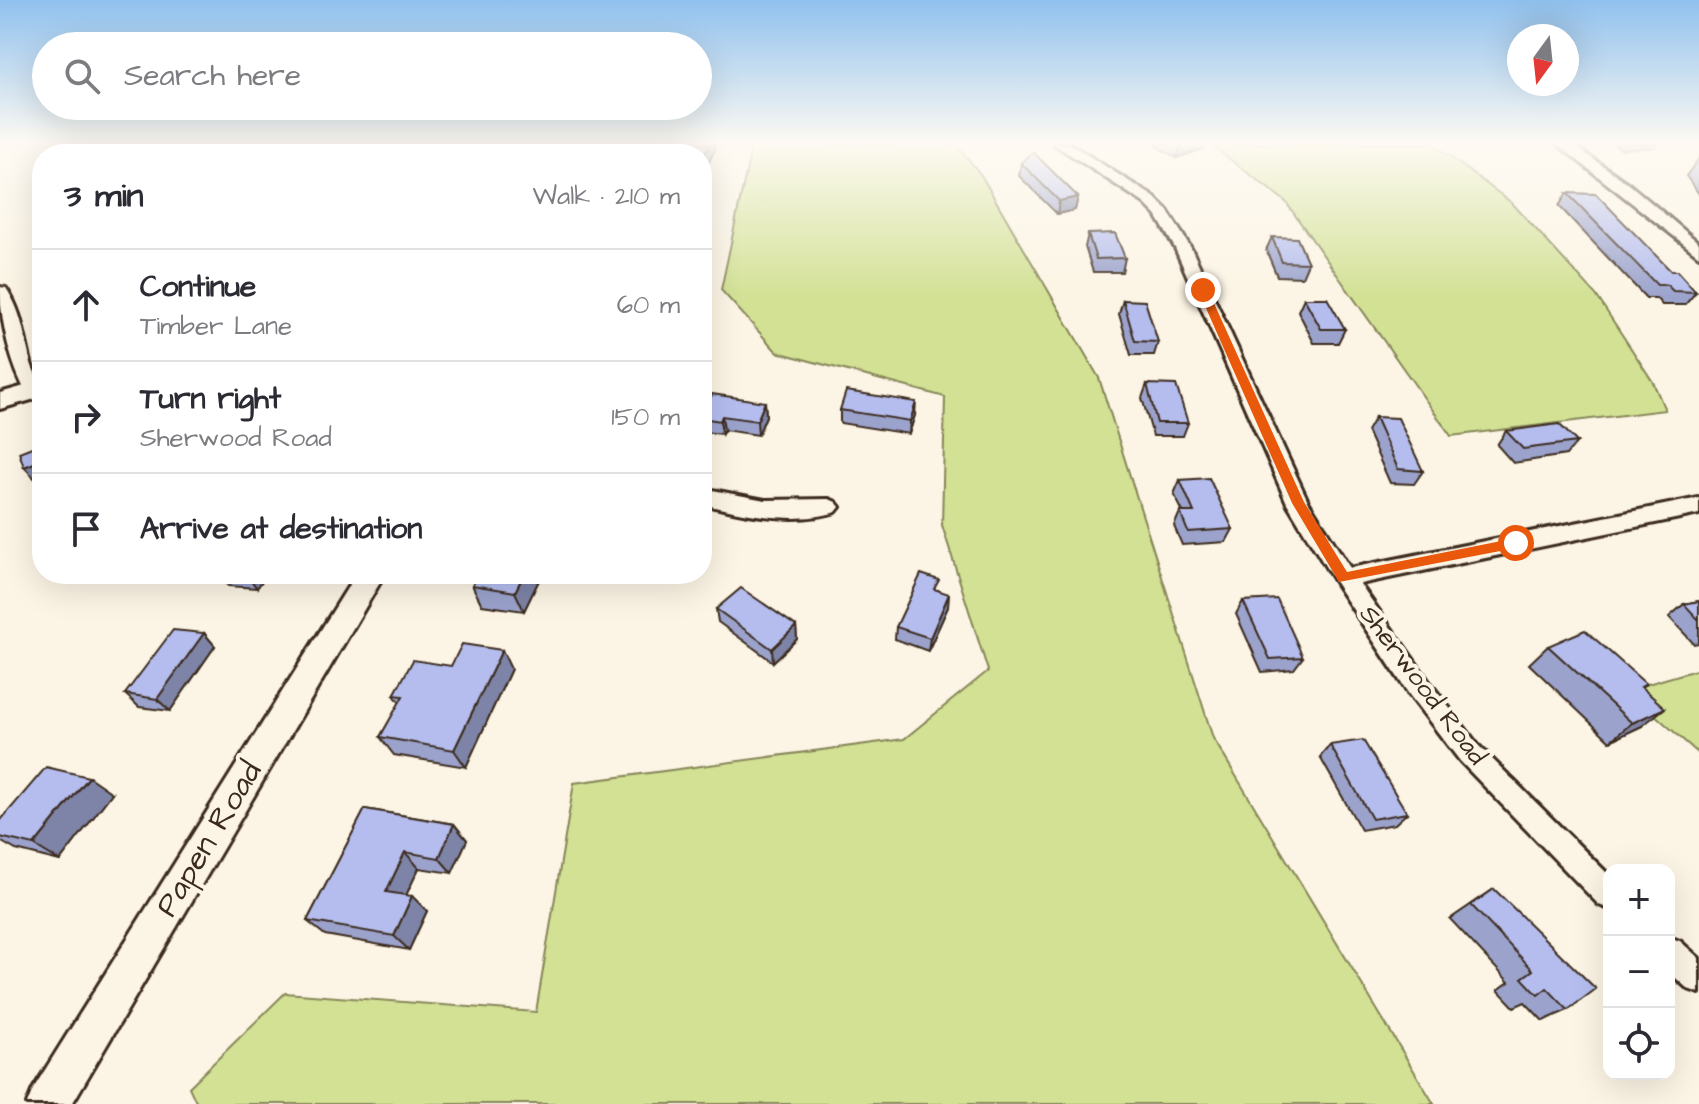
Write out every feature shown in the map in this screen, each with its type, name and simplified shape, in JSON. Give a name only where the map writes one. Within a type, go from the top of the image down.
[{"type":"street","name":"Sherwood Road","points":[[1142,196],[1162,213],[1183,248],[1298,503],[1344,578],[1419,688],[1469,753],[1603,889]]},
{"type":"street","points":[[1634,196],[1699,251]]},
{"type":"street","points":[[0,292],[13,310],[24,375],[32,384]]},
{"type":"street","points":[[0,401],[32,392]]},
{"type":"street","points":[[712,498],[756,508],[797,511],[829,507]]},
{"type":"street","points":[[1344,578],[1699,506]]},
{"type":"street","name":"Papen Road","points":[[48,1104],[365,584]]},
{"type":"street","points":[[1675,957],[1699,978]]},
{"type":"green space","points":[[741,196],[993,196],[1099,378],[1213,738],[1434,1104],[197,1104],[189,1087],[285,993],[536,1012],[574,783],[904,739],[988,671],[942,525],[945,397],[777,352],[721,290]]},
{"type":"green space","points":[[1278,196],[1502,196],[1596,295],[1653,382],[1665,410],[1451,436],[1285,201]]},
{"type":"green space","points":[[1699,669],[1699,754],[1627,690]]},
{"type":"building","points":[[1054,196],[1078,197],[1059,201]]},
{"type":"building","points":[[1569,196],[1597,196],[1671,271],[1677,271],[1696,292],[1673,291],[1667,285],[1657,285]]},
{"type":"building","points":[[1115,233],[1125,258],[1096,259],[1088,234]]},
{"type":"building","points":[[1272,237],[1297,238],[1308,263],[1282,262]]},
{"type":"building","points":[[1304,298],[1327,298],[1345,329],[1321,329]]},
{"type":"building","points":[[1123,300],[1145,301],[1158,342],[1135,341]]},
{"type":"building","points":[[1147,384],[1176,385],[1188,423],[1157,423]]},
{"type":"building","points":[[846,391],[916,402],[910,421],[840,410]]},
{"type":"building","points":[[712,394],[765,402],[757,421],[722,416],[720,421],[712,420]]},
{"type":"building","points":[[1375,417],[1398,418],[1423,471],[1398,469]]},
{"type":"building","points":[[1559,424],[1577,442],[1523,449],[1506,431]]},
{"type":"building","points":[[32,447],[32,464],[24,467],[19,452]]},
{"type":"building","points":[[1209,478],[1233,529],[1188,532],[1180,512],[1194,512],[1180,480]]},
{"type":"building","points":[[921,574],[939,580],[934,589],[949,594],[930,638],[896,627]]},
{"type":"building","points":[[473,584],[519,584],[515,592]]},
{"type":"building","points":[[741,588],[796,626],[772,649],[716,609]]},
{"type":"building","points":[[1277,599],[1303,657],[1270,659],[1243,601]]},
{"type":"building","points":[[1699,601],[1699,620],[1684,604]]},
{"type":"building","points":[[173,630],[204,633],[157,699],[125,694]]},
{"type":"building","points":[[1585,630],[1646,684],[1641,687],[1665,708],[1632,723],[1548,646]]},
{"type":"building","points":[[462,644],[502,650],[454,750],[380,737],[403,696],[394,695],[413,660],[451,666]]},
{"type":"building","points":[[1363,740],[1407,813],[1372,819],[1330,745]]},
{"type":"building","points":[[46,767],[89,777],[34,845],[0,837],[0,821]]},
{"type":"building","points":[[365,809],[454,824],[439,858],[405,852],[386,892],[412,896],[394,936],[307,921]]},
{"type":"building","points":[[1494,889],[1596,989],[1568,1010],[1547,988],[1538,995],[1522,978],[1533,970],[1471,905]]},
{"type":"route","points":[[1203,290],[1298,503],[1344,578],[1516,543]]}]
